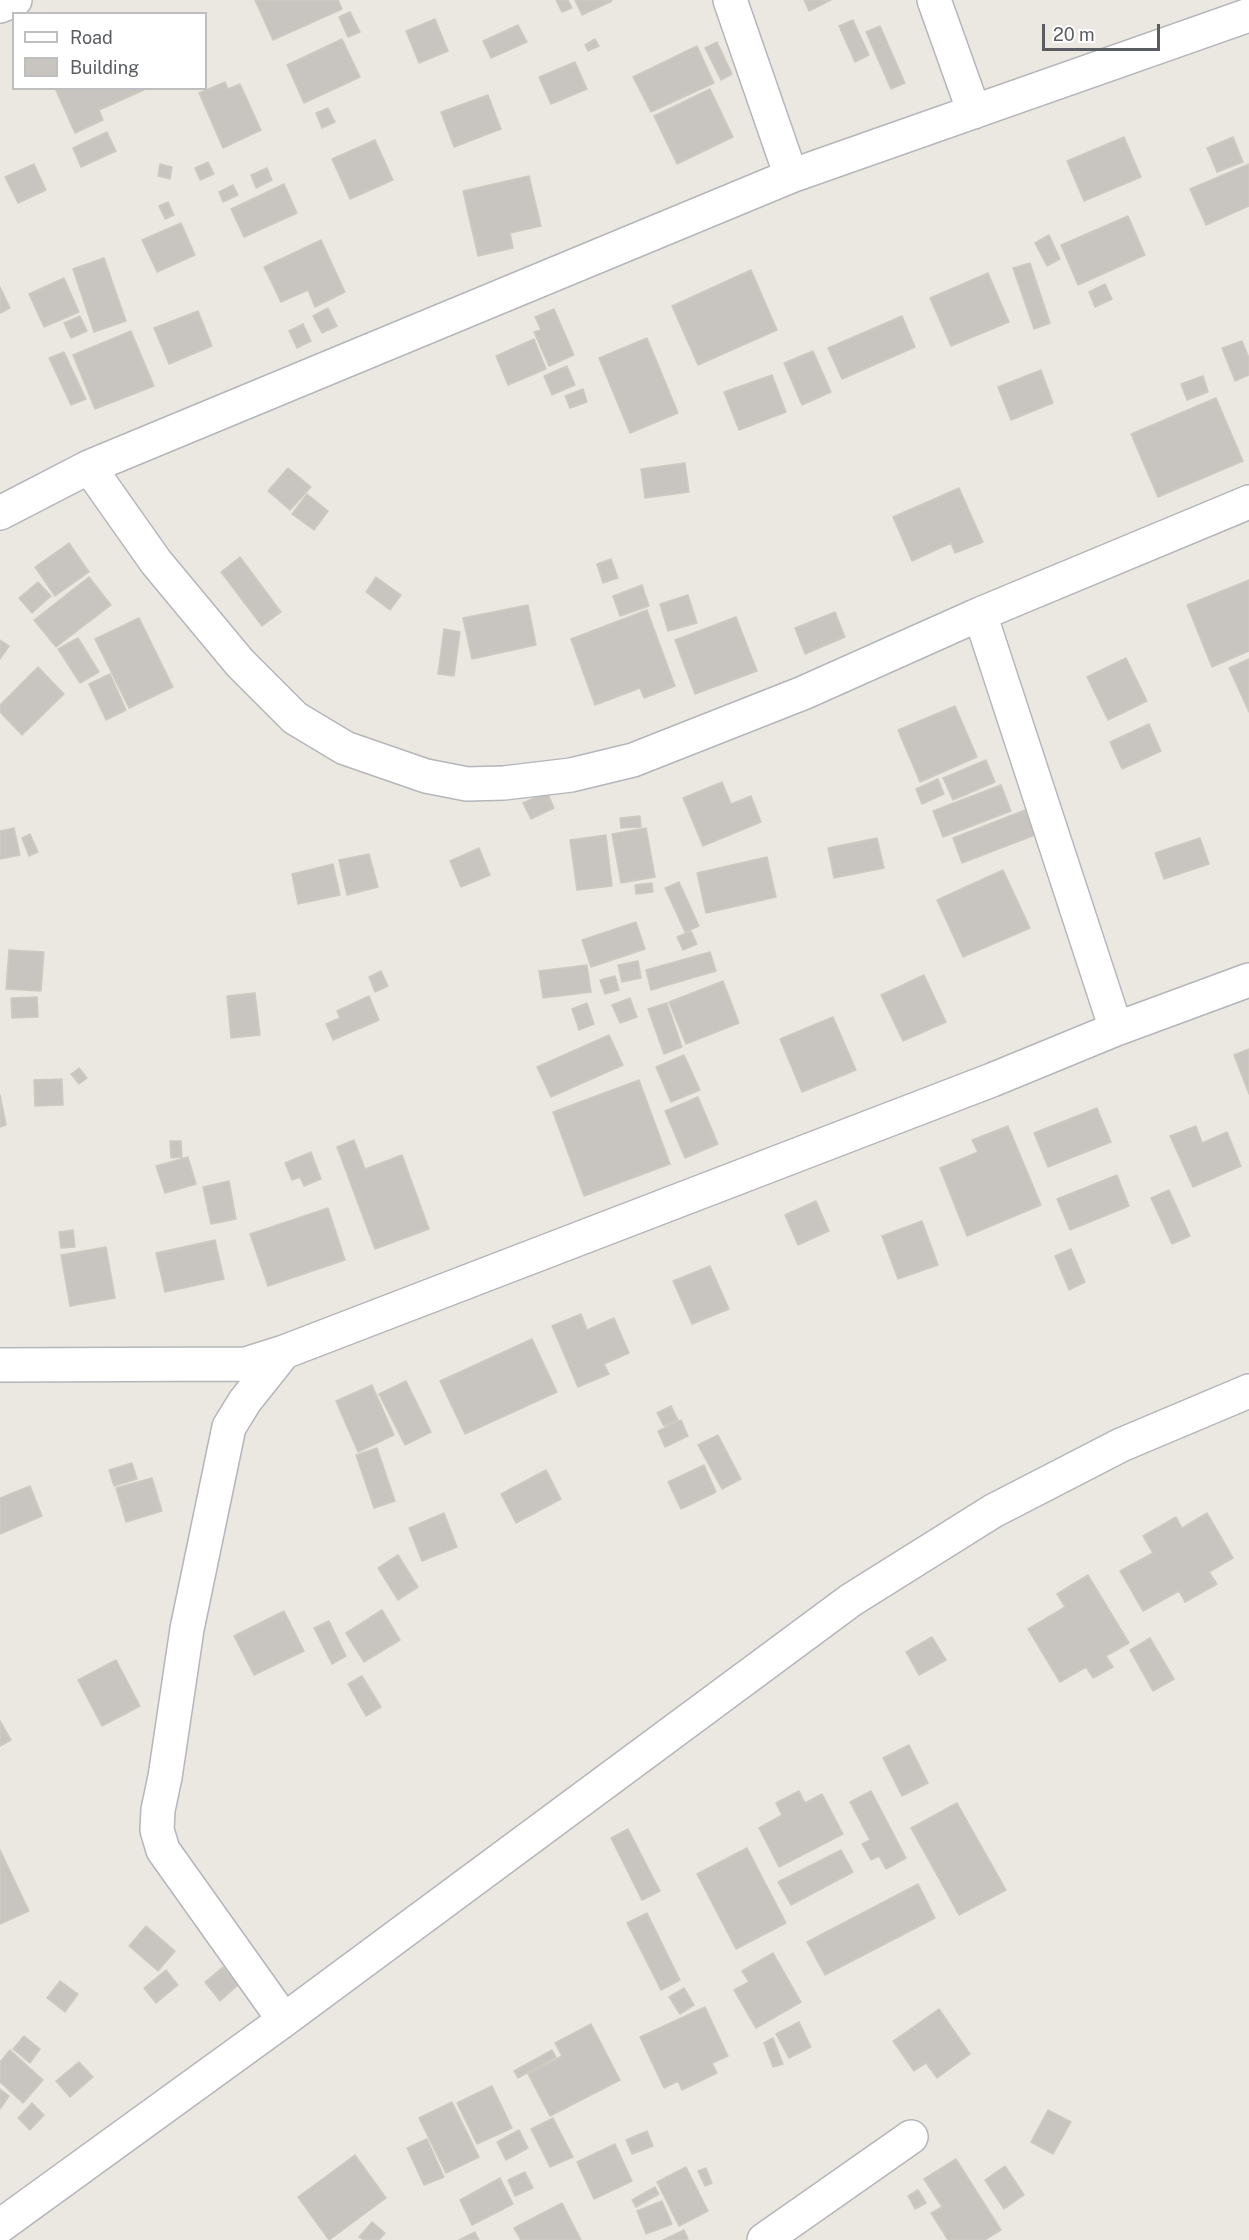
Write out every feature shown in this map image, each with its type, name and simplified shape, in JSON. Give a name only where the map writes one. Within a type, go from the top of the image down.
[{"type":"street","points":[[0,6],[15,0]]},
{"type":"street","points":[[730,0],[791,176]]},
{"type":"street","points":[[934,0],[974,112]]},
{"type":"street","points":[[0,513],[89,467],[791,176],[1249,15]]},
{"type":"street","points":[[89,467],[156,562],[240,663],[295,718],[345,748],[426,776],[466,784],[504,783],[571,775],[633,760],[803,693],[980,614],[1249,502]]},
{"type":"street","points":[[980,614],[1116,1029]]},
{"type":"street","points":[[0,1365],[246,1364],[284,1352],[981,1084],[1116,1029],[1249,980]]},
{"type":"street","points":[[284,1352],[245,1401],[229,1427],[187,1629],[158,1810],[157,1830],[163,1850],[284,2020]]},
{"type":"street","points":[[0,2226],[284,2020],[851,1600],[993,1511],[1121,1445],[1249,1391]]},
{"type":"street","points":[[764,2240],[911,2137]]},
{"type":"building","points":[[255,0],[338,0],[342,9],[273,40]]},
{"type":"building","points":[[556,0],[568,0],[572,8],[562,12]]},
{"type":"building","points":[[575,0],[611,0],[612,1],[582,15]]},
{"type":"building","points":[[804,0],[831,0],[809,11]]},
{"type":"building","points":[[350,12],[360,32],[348,37],[339,17]]},
{"type":"building","points":[[435,19],[448,51],[419,63],[406,31]]},
{"type":"building","points":[[853,20],[869,55],[855,62],[839,26]]},
{"type":"building","points":[[518,25],[527,42],[491,58],[483,41]]},
{"type":"building","points":[[880,26],[905,83],[891,89],[866,32]]},
{"type":"building","points":[[342,39],[360,77],[304,103],[287,65]]},
{"type":"building","points":[[595,39],[599,46],[588,51],[585,45]]},
{"type":"building","points":[[717,42],[732,74],[721,80],[705,48]]},
{"type":"building","points":[[697,46],[714,83],[651,112],[633,77]]},
{"type":"building","points":[[575,62],[587,89],[551,104],[539,77]]},
{"type":"building","points":[[225,82],[228,89],[240,84],[261,130],[223,148],[199,93]]},
{"type":"building","points":[[710,89],[733,137],[677,164],[654,116]]},
{"type":"building","points":[[56,90],[144,90],[99,110],[103,120],[75,133]]},
{"type":"building","points":[[488,95],[501,129],[454,147],[441,112]]},
{"type":"building","points":[[328,108],[335,122],[322,128],[316,113]]},
{"type":"building","points":[[107,132],[116,151],[81,167],[73,148]]},
{"type":"building","points":[[1124,137],[1141,177],[1084,201],[1067,161]]},
{"type":"building","points":[[1233,137],[1243,162],[1217,172],[1207,148]]},
{"type":"building","points":[[375,140],[393,180],[350,199],[332,159]]},
{"type":"building","points":[[208,162],[214,174],[200,180],[195,168]]},
{"type":"building","points":[[34,164],[46,190],[18,203],[5,177]]},
{"type":"building","points":[[160,164],[172,167],[170,179],[158,176]]},
{"type":"building","points":[[1249,164],[1249,206],[1206,225],[1190,189]]},
{"type":"building","points":[[267,168],[272,180],[256,188],[251,175]]},
{"type":"building","points":[[529,176],[541,226],[510,233],[513,248],[478,256],[463,191]]},
{"type":"building","points":[[284,184],[297,213],[244,237],[231,209]]},
{"type":"building","points":[[233,185],[238,195],[223,202],[219,192]]},
{"type":"building","points":[[168,202],[174,215],[165,219],[159,206]]},
{"type":"building","points":[[1128,216],[1145,255],[1078,285],[1061,245]]},
{"type":"building","points":[[181,223],[195,255],[157,272],[142,240]]},
{"type":"building","points":[[1049,235],[1060,259],[1047,266],[1035,243]]},
{"type":"building","points":[[321,240],[345,292],[315,307],[308,290],[281,302],[264,267]]},
{"type":"building","points":[[104,258],[126,321],[94,332],[73,269]]},
{"type":"building","points":[[1030,263],[1050,323],[1034,329],[1013,268]]},
{"type":"building","points":[[751,270],[777,330],[698,365],[672,306]]},
{"type":"building","points":[[988,273],[1009,322],[951,346],[930,298]]},
{"type":"building","points":[[64,278],[79,312],[44,327],[29,294]]},
{"type":"building","points":[[1105,284],[1112,299],[1095,307],[1089,292]]},
{"type":"building","points":[[0,287],[10,308],[0,313]]},
{"type":"building","points":[[328,308],[337,326],[322,333],[313,316]]},
{"type":"building","points":[[554,309],[574,355],[549,366],[534,332],[541,330],[535,317]]},
{"type":"building","points":[[198,311],[212,346],[169,364],[154,328]]},
{"type":"building","points":[[80,316],[87,331],[71,338],[64,323]]},
{"type":"building","points":[[902,316],[915,347],[842,379],[828,348]]},
{"type":"building","points":[[303,324],[311,341],[297,348],[289,331]]},
{"type":"building","points":[[131,331],[154,386],[95,409],[73,355]]},
{"type":"building","points":[[647,338],[678,413],[630,433],[599,358]]},
{"type":"building","points":[[534,339],[546,369],[508,385],[496,356]]},
{"type":"building","points":[[1242,341],[1249,358],[1249,375],[1235,381],[1222,348]]},
{"type":"building","points":[[813,351],[831,392],[802,405],[784,363]]},
{"type":"building","points":[[64,352],[86,399],[71,405],[49,358]]},
{"type":"building","points":[[567,366],[575,385],[552,395],[544,376]]},
{"type":"building","points":[[1041,370],[1053,403],[1011,420],[998,387]]},
{"type":"building","points":[[772,375],[786,412],[739,430],[724,392]]},
{"type":"building","points":[[1203,376],[1208,392],[1187,400],[1181,384]]},
{"type":"building","points":[[583,389],[587,402],[570,408],[565,396]]},
{"type":"building","points":[[1216,398],[1243,461],[1158,497],[1131,434]]},
{"type":"building","points":[[685,463],[689,492],[645,498],[641,469]]},
{"type":"building","points":[[288,468],[311,487],[290,510],[268,491]]},
{"type":"building","points":[[959,488],[983,542],[955,553],[951,543],[912,561],[893,517]]},
{"type":"building","points":[[307,494],[328,511],[314,530],[292,514]]},
{"type":"building","points":[[69,543],[89,572],[55,596],[35,567]]},
{"type":"building","points":[[240,557],[281,612],[262,626],[221,572]]},
{"type":"building","points":[[611,559],[618,578],[603,583],[597,564]]},
{"type":"building","points":[[89,577],[111,605],[56,647],[34,620]]},
{"type":"building","points":[[376,577],[401,595],[390,610],[366,592]]},
{"type":"building","points":[[1249,580],[1249,651],[1212,667],[1187,605]]},
{"type":"building","points":[[38,582],[51,596],[32,613],[19,598]]},
{"type":"building","points":[[642,585],[649,606],[620,616],[613,596]]},
{"type":"building","points":[[688,595],[697,623],[668,631],[660,604]]},
{"type":"building","points":[[528,605],[536,645],[472,659],[463,618]]},
{"type":"building","points":[[647,610],[675,686],[644,698],[640,688],[595,705],[571,639]]},
{"type":"building","points":[[835,612],[845,637],[805,654],[795,628]]},
{"type":"building","points":[[736,617],[757,671],[695,694],[675,640]]},
{"type":"building","points":[[139,618],[173,687],[129,708],[95,639]]},
{"type":"building","points":[[444,629],[460,632],[454,676],[438,674]]},
{"type":"building","points":[[78,638],[99,672],[80,683],[58,649]]},
{"type":"building","points":[[0,640],[9,646],[0,659]]},
{"type":"building","points":[[1126,658],[1147,701],[1108,720],[1087,677]]},
{"type":"building","points":[[1249,659],[1249,712],[1229,668]]},
{"type":"building","points":[[38,667],[64,694],[22,735],[0,712],[0,705]]},
{"type":"building","points":[[110,674],[126,710],[106,720],[89,684]]},
{"type":"building","points":[[955,706],[977,757],[920,782],[898,730]]},
{"type":"building","points":[[1149,724],[1161,751],[1122,769],[1110,742]]},
{"type":"building","points":[[986,760],[995,782],[953,800],[943,778]]},
{"type":"building","points":[[938,779],[944,794],[922,804],[916,789]]},
{"type":"building","points":[[722,782],[731,804],[751,796],[761,822],[703,846],[683,798]]},
{"type":"building","points":[[1001,785],[1011,811],[943,837],[933,811]]},
{"type":"building","points":[[547,792],[554,808],[531,819],[523,803]]},
{"type":"building","points":[[1025,810],[1035,835],[962,863],[953,838]]},
{"type":"building","points":[[640,816],[641,827],[621,828],[620,818]]},
{"type":"building","points":[[14,828],[20,855],[0,859],[0,831]]},
{"type":"building","points":[[646,828],[655,877],[621,883],[612,834]]},
{"type":"building","points":[[30,834],[38,852],[29,856],[22,838]]},
{"type":"building","points":[[606,835],[612,886],[577,890],[570,840]]},
{"type":"building","points":[[877,838],[884,868],[834,878],[828,848]]},
{"type":"building","points":[[1200,838],[1209,864],[1164,879],[1155,853]]},
{"type":"building","points":[[479,848],[490,875],[461,887],[450,861]]},
{"type":"building","points":[[369,854],[378,887],[347,895],[339,860]]},
{"type":"building","points":[[767,857],[776,897],[706,913],[697,873]]},
{"type":"building","points":[[333,864],[340,895],[298,904],[292,874]]},
{"type":"building","points":[[1003,870],[1030,928],[963,957],[937,900]]},
{"type":"building","points":[[679,882],[699,926],[685,932],[665,888]]},
{"type":"building","points":[[652,883],[653,892],[636,894],[635,885]]},
{"type":"building","points":[[636,922],[645,949],[591,967],[582,940]]},
{"type":"building","points":[[691,931],[697,944],[683,950],[677,937]]},
{"type":"building","points":[[9,950],[44,952],[41,991],[6,989]]},
{"type":"building","points":[[710,952],[716,971],[651,990],[646,970]]},
{"type":"building","points":[[638,961],[641,978],[622,982],[618,965]]},
{"type":"building","points":[[587,965],[591,992],[543,998],[539,971]]},
{"type":"building","points":[[381,971],[388,986],[375,992],[369,977]]},
{"type":"building","points":[[924,975],[946,1022],[903,1041],[881,995]]},
{"type":"building","points":[[615,976],[619,990],[605,994],[600,980]]},
{"type":"building","points":[[723,981],[739,1023],[686,1044],[669,1002]]},
{"type":"building","points":[[255,993],[260,1035],[231,1038],[227,996]]},
{"type":"building","points":[[369,996],[379,1020],[333,1040],[326,1024],[340,1018],[337,1011]]},
{"type":"building","points":[[37,997],[38,1017],[12,1018],[11,998]]},
{"type":"building","points":[[630,998],[637,1017],[620,1023],[612,1005]]},
{"type":"building","points":[[587,1003],[594,1024],[579,1030],[572,1009]]},
{"type":"building","points":[[667,1003],[682,1047],[664,1054],[648,1009]]},
{"type":"building","points":[[833,1017],[856,1070],[802,1092],[780,1039]]},
{"type":"building","points":[[609,1035],[623,1065],[551,1097],[537,1067]]},
{"type":"building","points":[[1249,1049],[1249,1094],[1234,1055]]},
{"type":"building","points":[[684,1055],[700,1090],[671,1102],[656,1067]]},
{"type":"building","points":[[79,1068],[87,1078],[79,1084],[71,1074]]},
{"type":"building","points":[[62,1079],[63,1105],[35,1106],[34,1080]]},
{"type":"building","points":[[639,1080],[670,1164],[584,1196],[553,1112]]},
{"type":"building","points":[[0,1095],[6,1125],[0,1127]]},
{"type":"building","points":[[698,1097],[718,1144],[685,1158],[665,1111]]},
{"type":"building","points":[[1097,1108],[1111,1142],[1048,1167],[1034,1133]]},
{"type":"building","points":[[1008,1126],[1041,1205],[967,1236],[940,1168],[978,1152],[972,1140]]},
{"type":"building","points":[[1196,1126],[1202,1143],[1227,1132],[1241,1166],[1193,1187],[1170,1136]]},
{"type":"building","points":[[354,1140],[365,1169],[402,1155],[429,1229],[375,1249],[337,1147]]},
{"type":"building","points":[[170,1141],[181,1141],[182,1157],[171,1158]]},
{"type":"building","points":[[311,1152],[321,1179],[304,1186],[300,1177],[292,1180],[285,1163]]},
{"type":"building","points":[[188,1157],[196,1184],[165,1193],[156,1166]]},
{"type":"building","points":[[1117,1175],[1129,1206],[1070,1230],[1057,1199]]},
{"type":"building","points":[[229,1181],[236,1219],[211,1224],[203,1187]]},
{"type":"building","points":[[1169,1190],[1190,1236],[1172,1244],[1151,1198]]},
{"type":"building","points":[[816,1201],[829,1231],[798,1245],[785,1215]]},
{"type":"building","points":[[328,1208],[345,1260],[268,1286],[250,1234]]},
{"type":"building","points":[[922,1221],[938,1265],[898,1279],[882,1236]]},
{"type":"building","points":[[73,1230],[75,1247],[61,1248],[59,1232]]},
{"type":"building","points":[[215,1240],[224,1279],[165,1292],[156,1253]]},
{"type":"building","points":[[106,1247],[115,1298],[70,1306],[61,1255]]},
{"type":"building","points":[[1071,1249],[1085,1282],[1069,1290],[1055,1256]]},
{"type":"building","points":[[710,1266],[729,1309],[692,1324],[673,1281]]},
{"type":"building","points":[[581,1314],[587,1330],[614,1318],[629,1353],[604,1364],[609,1374],[578,1387],[552,1326]]},
{"type":"building","points":[[532,1339],[557,1392],[465,1434],[440,1381]]},
{"type":"building","points":[[406,1381],[431,1432],[405,1445],[379,1394]]},
{"type":"building","points":[[372,1385],[394,1435],[358,1452],[336,1401]]},
{"type":"building","points":[[671,1406],[678,1420],[664,1426],[657,1413]]},
{"type":"building","points":[[681,1420],[688,1436],[665,1447],[658,1431]]},
{"type":"building","points":[[718,1435],[741,1479],[722,1489],[698,1445]]},
{"type":"building","points":[[377,1448],[395,1501],[374,1508],[356,1455]]},
{"type":"building","points":[[132,1463],[137,1479],[114,1486],[109,1470]]},
{"type":"building","points":[[704,1465],[716,1492],[681,1509],[668,1482]]},
{"type":"building","points":[[546,1470],[561,1499],[516,1523],[501,1494]]},
{"type":"building","points":[[152,1478],[162,1511],[126,1522],[116,1488]]},
{"type":"building","points":[[30,1486],[42,1516],[0,1534],[0,1498]]},
{"type":"building","points":[[444,1513],[457,1547],[422,1561],[409,1528]]},
{"type":"building","points":[[1207,1513],[1233,1558],[1209,1572],[1217,1584],[1185,1602],[1179,1591],[1143,1611],[1120,1571],[1153,1553],[1143,1536],[1176,1517],[1182,1528]]},
{"type":"building","points":[[398,1555],[418,1587],[398,1600],[378,1568]]},
{"type":"building","points":[[1088,1575],[1129,1643],[1106,1656],[1113,1667],[1093,1678],[1086,1667],[1060,1682],[1028,1629],[1065,1607],[1057,1594]]},
{"type":"building","points":[[382,1610],[400,1640],[364,1662],[346,1633]]},
{"type":"building","points":[[284,1611],[304,1651],[254,1675],[234,1636]]},
{"type":"building","points":[[329,1621],[346,1656],[332,1664],[314,1628]]},
{"type":"building","points":[[932,1637],[946,1660],[919,1675],[906,1652]]},
{"type":"building","points":[[1150,1638],[1174,1679],[1153,1691],[1130,1650]]},
{"type":"building","points":[[116,1660],[140,1706],[102,1726],[78,1680]]},
{"type":"building","points":[[362,1676],[381,1707],[366,1716],[348,1684]]},
{"type":"building","points":[[0,1721],[11,1740],[0,1746]]},
{"type":"building","points":[[909,1745],[928,1783],[902,1796],[883,1758]]},
{"type":"building","points":[[799,1791],[805,1803],[822,1794],[843,1834],[779,1867],[759,1828],[782,1815],[776,1803]]},
{"type":"building","points":[[871,1791],[906,1858],[886,1869],[879,1856],[871,1860],[862,1844],[870,1840],[850,1802]]},
{"type":"building","points":[[957,1803],[1006,1890],[959,1915],[911,1828]]},
{"type":"building","points":[[628,1829],[660,1891],[642,1900],[611,1838]]},
{"type":"building","points":[[747,1848],[786,1923],[736,1949],[697,1874]]},
{"type":"building","points":[[0,1850],[29,1911],[0,1924]]},
{"type":"building","points":[[841,1850],[853,1872],[791,1905],[778,1882]]},
{"type":"building","points":[[918,1884],[935,1918],[825,1975],[807,1942]]},
{"type":"building","points":[[647,1913],[680,1980],[661,1990],[627,1923]]},
{"type":"building","points":[[146,1926],[175,1951],[158,1971],[129,1946]]},
{"type":"building","points":[[773,1953],[801,2002],[756,2028],[734,1990],[749,1982],[742,1971]]},
{"type":"building","points":[[223,1967],[238,1985],[220,2001],[205,1982]]},
{"type":"building","points":[[166,1970],[178,1985],[156,2003],[144,1988]]},
{"type":"building","points":[[60,1981],[78,1994],[65,2012],[47,1998]]},
{"type":"building","points":[[684,1988],[694,2005],[680,2014],[669,1997]]},
{"type":"building","points":[[705,2007],[728,2056],[712,2063],[717,2073],[682,2090],[678,2081],[664,2088],[640,2037]]},
{"type":"building","points":[[939,2009],[970,2054],[937,2078],[926,2063],[914,2071],[893,2041]]},
{"type":"building","points":[[799,2022],[811,2047],[789,2058],[776,2034]]},
{"type":"building","points":[[591,2024],[620,2080],[550,2116],[528,2074],[562,2056],[555,2043]]},
{"type":"building","points":[[24,2036],[40,2049],[30,2063],[13,2049]]},
{"type":"building","points":[[773,2038],[783,2064],[773,2067],[764,2043]]},
{"type":"building","points":[[10,2050],[43,2080],[23,2103],[0,2082],[0,2062]]},
{"type":"building","points":[[552,2050],[556,2057],[518,2078],[514,2071]]},
{"type":"building","points":[[79,2062],[93,2077],[70,2097],[56,2081]]},
{"type":"building","points":[[492,2086],[512,2128],[477,2144],[457,2103]]},
{"type":"building","points":[[0,2089],[9,2096],[0,2109]]},
{"type":"building","points":[[452,2102],[479,2157],[446,2173],[419,2118]]},
{"type":"building","points":[[32,2103],[44,2115],[30,2130],[18,2118]]},
{"type":"building","points":[[1048,2110],[1071,2122],[1053,2154],[1031,2142]]},
{"type":"building","points":[[553,2118],[573,2157],[550,2167],[531,2129]]},
{"type":"building","points":[[519,2130],[528,2148],[506,2160],[497,2142]]},
{"type":"building","points":[[647,2131],[653,2146],[632,2154],[626,2140]]},
{"type":"building","points":[[427,2139],[444,2177],[424,2185],[407,2148]]},
{"type":"building","points":[[615,2144],[632,2181],[594,2199],[577,2162]]},
{"type":"building","points":[[355,2155],[386,2198],[329,2240],[298,2197]]},
{"type":"building","points":[[956,2159],[1001,2230],[985,2240],[948,2240],[931,2213],[942,2207],[924,2179]]},
{"type":"building","points":[[1005,2166],[1024,2195],[1004,2209],[985,2180]]},
{"type":"building","points":[[686,2167],[708,2211],[679,2226],[657,2182]]},
{"type":"building","points":[[706,2168],[712,2183],[705,2186],[698,2171]]},
{"type":"building","points":[[525,2172],[533,2188],[515,2196],[508,2180]]},
{"type":"building","points":[[500,2178],[513,2204],[472,2225],[460,2200]]},
{"type":"building","points":[[655,2187],[659,2194],[636,2207],[632,2200]]},
{"type":"building","points":[[918,2190],[926,2203],[915,2209],[908,2196]]},
{"type":"building","points":[[662,2201],[672,2224],[646,2234],[637,2211]]},
{"type":"building","points":[[562,2203],[581,2240],[521,2240],[514,2228]]},
{"type":"building","points":[[372,2222],[385,2233],[379,2240],[364,2240],[359,2237]]},
{"type":"building","points":[[684,2230],[688,2239],[686,2240],[663,2240]]},
{"type":"building","points":[[475,2232],[479,2240],[459,2240]]}]
